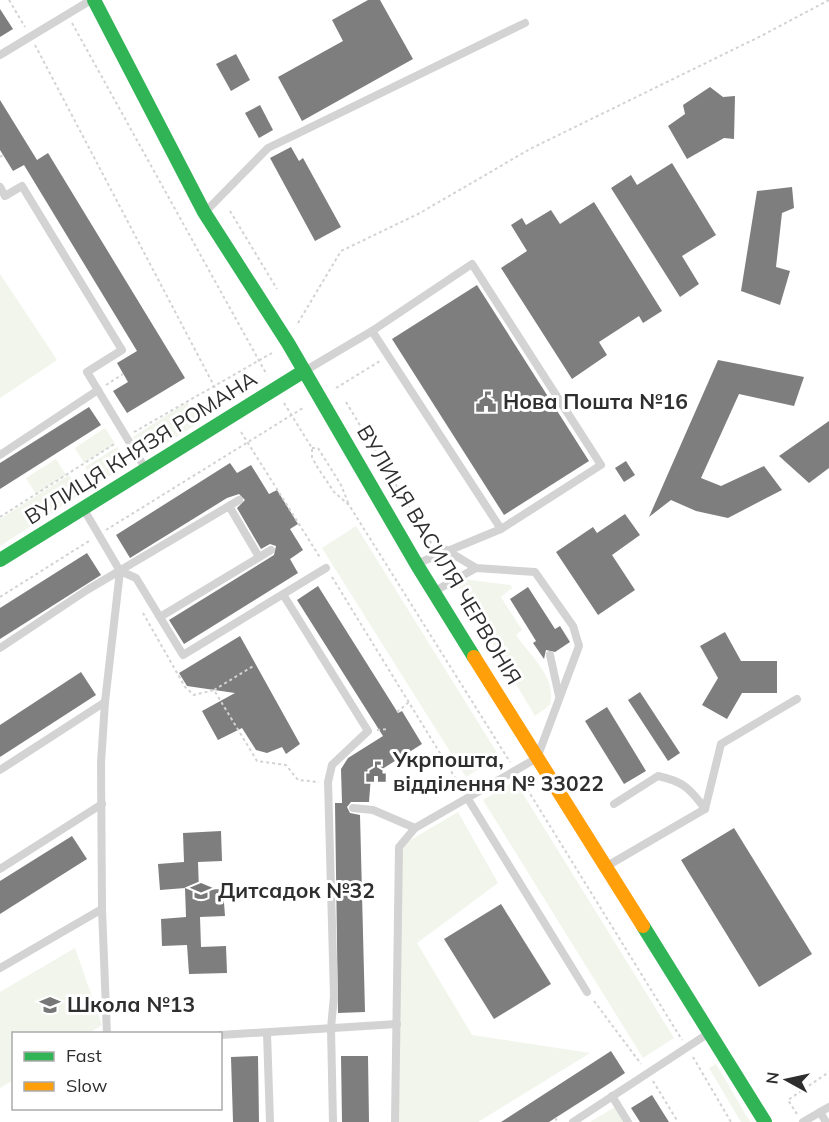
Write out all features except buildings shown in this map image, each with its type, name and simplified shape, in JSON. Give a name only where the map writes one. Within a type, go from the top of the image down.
[{"type":"main road","name":"ВУЛИЦЯ ВАСИЛЯ ЧЕРВОНІЯ","points":[[92,0],[204,212],[321,397],[433,591],[765,1122]]},
{"type":"main road","name":"ВУЛИЦЯ КНЯЗЯ РОМАНА","points":[[0,560],[304,371]]},
{"type":"lane","points":[[0,55],[92,0]]},
{"type":"lane","points":[[204,212],[268,148],[525,22]]},
{"type":"lane","points":[[0,187],[5,196],[22,186],[122,350],[87,372],[146,469]]},
{"type":"lane","points":[[304,371],[372,331],[472,264],[602,465],[501,529],[446,550],[417,565]]},
{"type":"lane","points":[[372,331],[501,529]]},
{"type":"lane","points":[[0,455],[98,390]]},
{"type":"lane","points":[[0,648],[120,571],[239,500]]},
{"type":"lane","points":[[229,506],[259,557]]},
{"type":"lane","points":[[83,508],[120,571],[136,578],[183,655],[284,596],[326,568]]},
{"type":"lane","points":[[160,617],[271,550]]},
{"type":"lane","points":[[395,1122],[399,847],[415,828],[537,758],[579,646],[574,630],[535,572],[476,568],[446,550]]},
{"type":"lane","points":[[433,591],[476,568]]},
{"type":"lane","points":[[107,1032],[102,909],[102,804],[105,702],[120,571]]},
{"type":"lane","points":[[284,596],[368,731],[332,765],[328,782],[331,809],[334,996],[331,1028],[333,1122]]},
{"type":"lane","points":[[566,636],[574,630]]},
{"type":"lane","points":[[550,655],[559,697]]},
{"type":"lane","points":[[606,867],[705,809],[721,744],[797,699]]},
{"type":"lane","points":[[0,770],[105,702]]},
{"type":"lane","points":[[614,804],[658,776],[678,780],[694,794],[705,809]]},
{"type":"lane","points":[[468,799],[587,992]]},
{"type":"lane","points":[[0,869],[102,804]]},
{"type":"lane","points":[[353,808],[373,810],[415,828]]},
{"type":"lane","points":[[0,968],[102,909]]},
{"type":"lane","points":[[222,1035],[267,1034],[397,1024]]},
{"type":"lane","points":[[573,1122],[710,1033]]},
{"type":"lane","points":[[267,1034],[270,1122]]},
{"type":"lane","points":[[612,1096],[628,1122]]},
{"type":"lane","points":[[803,1122],[829,1107]]},
{"type":"lane","points":[[820,1112],[826,1122]]},
{"type":"path","points":[[298,323],[342,251],[420,213],[530,149],[761,36],[829,0]]},
{"type":"path","points":[[68,15],[258,361],[312,448],[312,457],[316,465],[334,492],[349,506]]},
{"type":"path","points":[[0,517],[126,437],[288,343]]},
{"type":"path","points":[[0,597],[388,356]]},
{"type":"path","points":[[98,390],[123,374]]},
{"type":"path","points":[[312,448],[318,448],[341,485],[349,506],[688,1047],[731,1122]]},
{"type":"path","points":[[142,610],[184,687],[194,695],[214,690],[255,665]]},
{"type":"path","points":[[214,690],[257,761],[286,765],[298,780],[328,782]]},
{"type":"path","points":[[397,712],[409,702]]},
{"type":"path","points":[[587,992],[648,1073],[678,1122]]},
{"type":"path","points":[[803,1122],[788,1100],[829,1072]]},
{"type":"path","points":[[555,1118],[558,1122]]},
{"type":"shaded area","points":[[0,274],[57,360],[0,398]]},
{"type":"shaded area","points":[[187,402],[200,422],[146,457],[133,437]]},
{"type":"shaded area","points":[[105,428],[115,444],[84,463],[75,448]]},
{"type":"shaded area","points":[[117,447],[128,464],[96,484],[85,467]]},
{"type":"shaded area","points":[[56,459],[66,475],[36,494],[26,478]]},
{"type":"shaded area","points":[[69,475],[81,494],[0,546],[0,519]]},
{"type":"shaded area","points":[[356,526],[499,756],[466,777],[322,548]]},
{"type":"shaded area","points":[[462,579],[511,585],[512,588],[501,597],[522,630],[516,635],[541,668],[550,685],[550,705],[535,716],[456,583]]},
{"type":"shaded area","points":[[515,781],[674,1038],[643,1058],[483,800]]},
{"type":"shaded area","points":[[458,812],[498,883],[417,943],[472,1035],[590,1053],[478,1122],[398,1122],[402,845]]},
{"type":"shaded area","points":[[75,948],[102,1025],[91,1032],[12,1032],[12,1081],[0,1088],[0,992]]},
{"type":"shaded area","points":[[716,1064],[750,1122],[741,1122],[709,1068]]},
{"type":"shaded area","points":[[615,1107],[624,1122],[590,1122]]},
{"type":"traffic: fast","points":[[94,0],[204,212],[288,343],[417,565],[474,657]]},
{"type":"traffic: fast","points":[[0,560],[304,371]]},
{"type":"traffic: fast","points":[[643,926],[765,1122]]},
{"type":"traffic: slow","points":[[474,657],[643,926]]},
{"type":"place","name":"Нова Пошта №16","points":[[486,402]]},
{"type":"place","name":"Укрпошта, відділення № 33022","points":[[376,772]]},
{"type":"place","name":"Дитсадок №32","points":[[201,891]]},
{"type":"place","name":"Школа №13","points":[[50,1005]]}]
